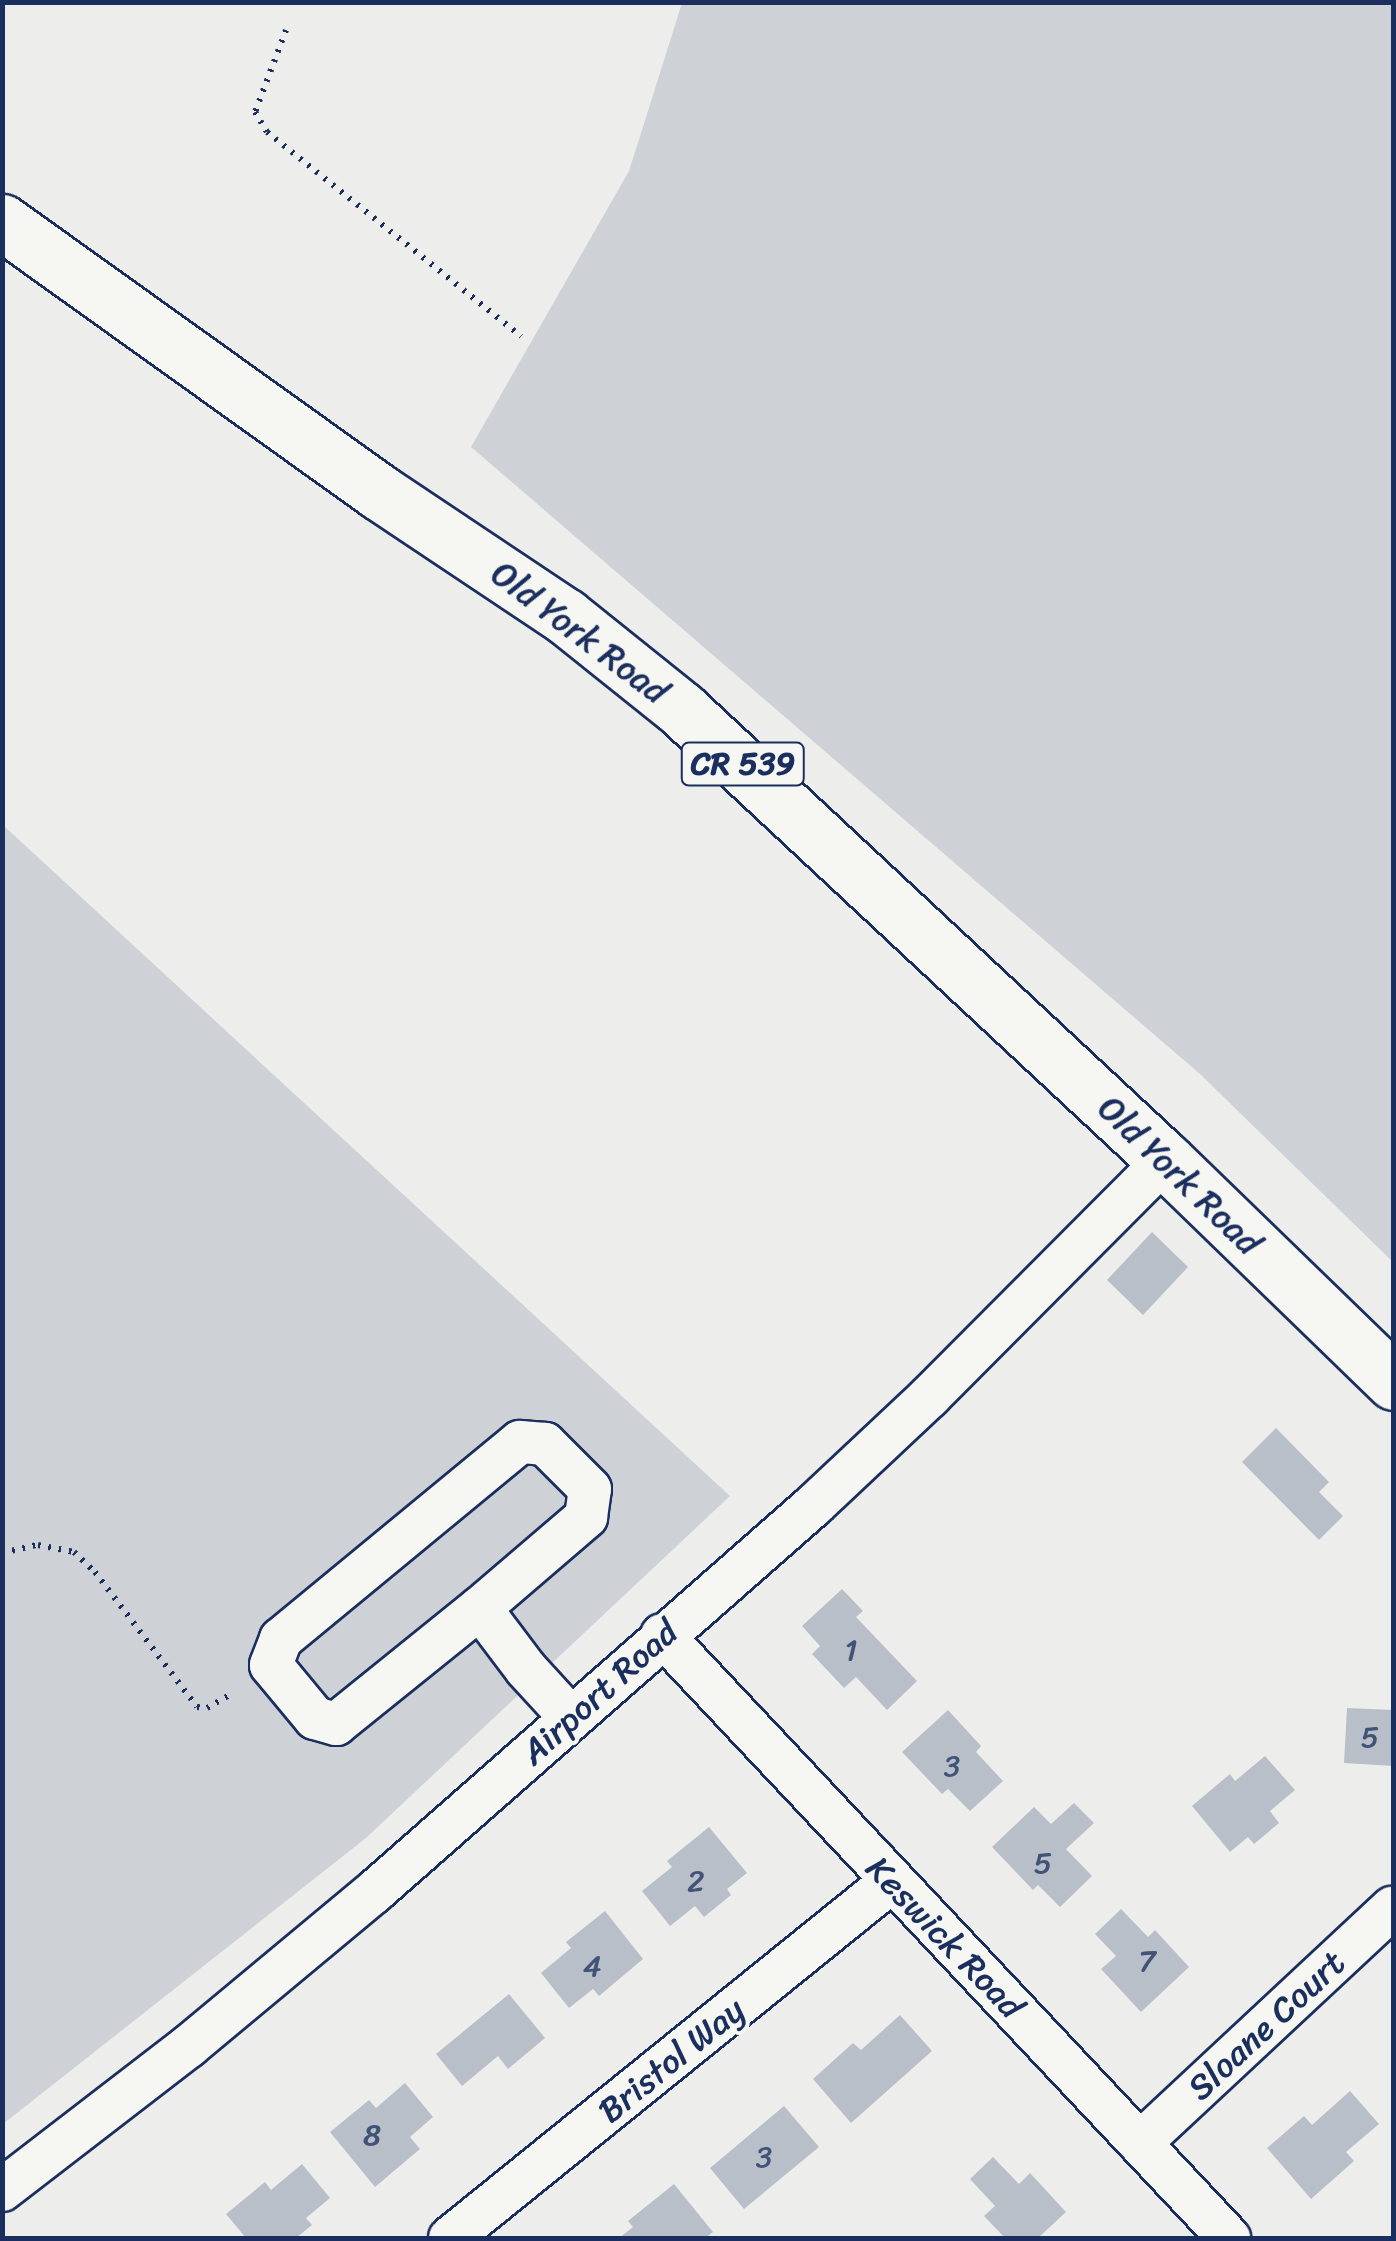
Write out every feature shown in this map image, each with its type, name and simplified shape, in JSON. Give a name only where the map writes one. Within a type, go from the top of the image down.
[{"type":"main road","name":"Old York Road","points":[[11,228],[379,492],[565,616],[681,709],[1165,1160],[1394,1382]]},
{"type":"street","name":"Airport Road","points":[[2,2190],[274,1975],[814,1504],[929,1397],[1165,1160]]},
{"type":"street","points":[[520,1442],[545,1444],[590,1489],[586,1517],[480,1608],[336,1724],[315,1718],[271,1665],[280,1639],[520,1442]]},
{"type":"street","points":[[480,1608],[526,1669],[570,1717]]},
{"type":"street","name":"Keswick Road","points":[[662,1634],[1229,2238]]},
{"type":"street","name":"Bristol Way","points":[[450,2238],[892,1882]]},
{"type":"street","name":"Sloane Court","points":[[1140,2143],[1392,1908]]},
{"type":"path","points":[[286,30],[254,112],[267,132],[521,336]]},
{"type":"path","points":[[2,1553],[38,1545],[74,1552],[95,1572],[196,1707],[207,1708],[228,1696]]},
{"type":"shaded area","points":[[682,3],[1393,3],[1393,1262],[1200,1074],[471,447],[629,171]]},
{"type":"shaded area","points":[[3,825],[730,1496],[366,1838],[3,2124]]},
{"type":"building","points":[[1152,1232],[1188,1267],[1143,1315],[1107,1280]]},
{"type":"building","points":[[1276,1428],[1329,1482],[1319,1492],[1343,1516],[1319,1540],[1242,1462]]},
{"type":"building","points":[[842,1589],[863,1611],[856,1617],[917,1681],[887,1710],[856,1677],[844,1688],[812,1654],[820,1646],[802,1626]]},
{"type":"building","points":[[1347,1708],[1394,1710],[1394,1766],[1344,1763]]},
{"type":"building","points":[[948,1710],[981,1746],[976,1752],[1003,1781],[970,1811],[948,1789],[942,1794],[902,1752]]},
{"type":"building","points":[[1265,1756],[1295,1790],[1270,1811],[1279,1823],[1254,1844],[1248,1837],[1230,1852],[1192,1806],[1230,1774],[1235,1781]]},
{"type":"building","points":[[1074,1803],[1094,1823],[1066,1849],[1092,1876],[1060,1907],[1038,1885],[1033,1890],[992,1847],[1034,1807],[1051,1824]]},
{"type":"building","points":[[709,1827],[747,1873],[727,1889],[731,1895],[704,1917],[695,1906],[670,1926],[642,1891],[672,1867],[667,1861]]},
{"type":"building","points":[[1121,1909],[1148,1937],[1155,1930],[1189,1967],[1141,2012],[1101,1969],[1116,1956],[1095,1934]]},
{"type":"building","points":[[605,1911],[643,1959],[599,1996],[593,1989],[569,2008],[541,1973],[571,1948],[566,1942]]},
{"type":"building","points":[[509,1994],[545,2038],[508,2069],[498,2056],[462,2086],[436,2054]]},
{"type":"building","points":[[900,2015],[932,2051],[851,2123],[813,2079],[853,2043],[861,2050]]},
{"type":"building","points":[[405,2083],[433,2117],[410,2137],[420,2149],[375,2187],[330,2132],[369,2100],[376,2108]]},
{"type":"building","points":[[1350,2091],[1379,2124],[1346,2152],[1354,2161],[1311,2199],[1267,2148],[1304,2116],[1312,2125]]},
{"type":"building","points":[[784,2106],[819,2147],[744,2209],[710,2168]]},
{"type":"building","points":[[993,2157],[1019,2184],[1030,2173],[1066,2212],[1038,2238],[1005,2238],[984,2216],[995,2206],[970,2179]]},
{"type":"building","points":[[302,2164],[330,2198],[306,2218],[312,2225],[296,2238],[246,2238],[226,2214],[265,2182],[271,2190]]},
{"type":"building","points":[[674,2184],[713,2232],[705,2238],[619,2238],[633,2227],[628,2221]]}]
